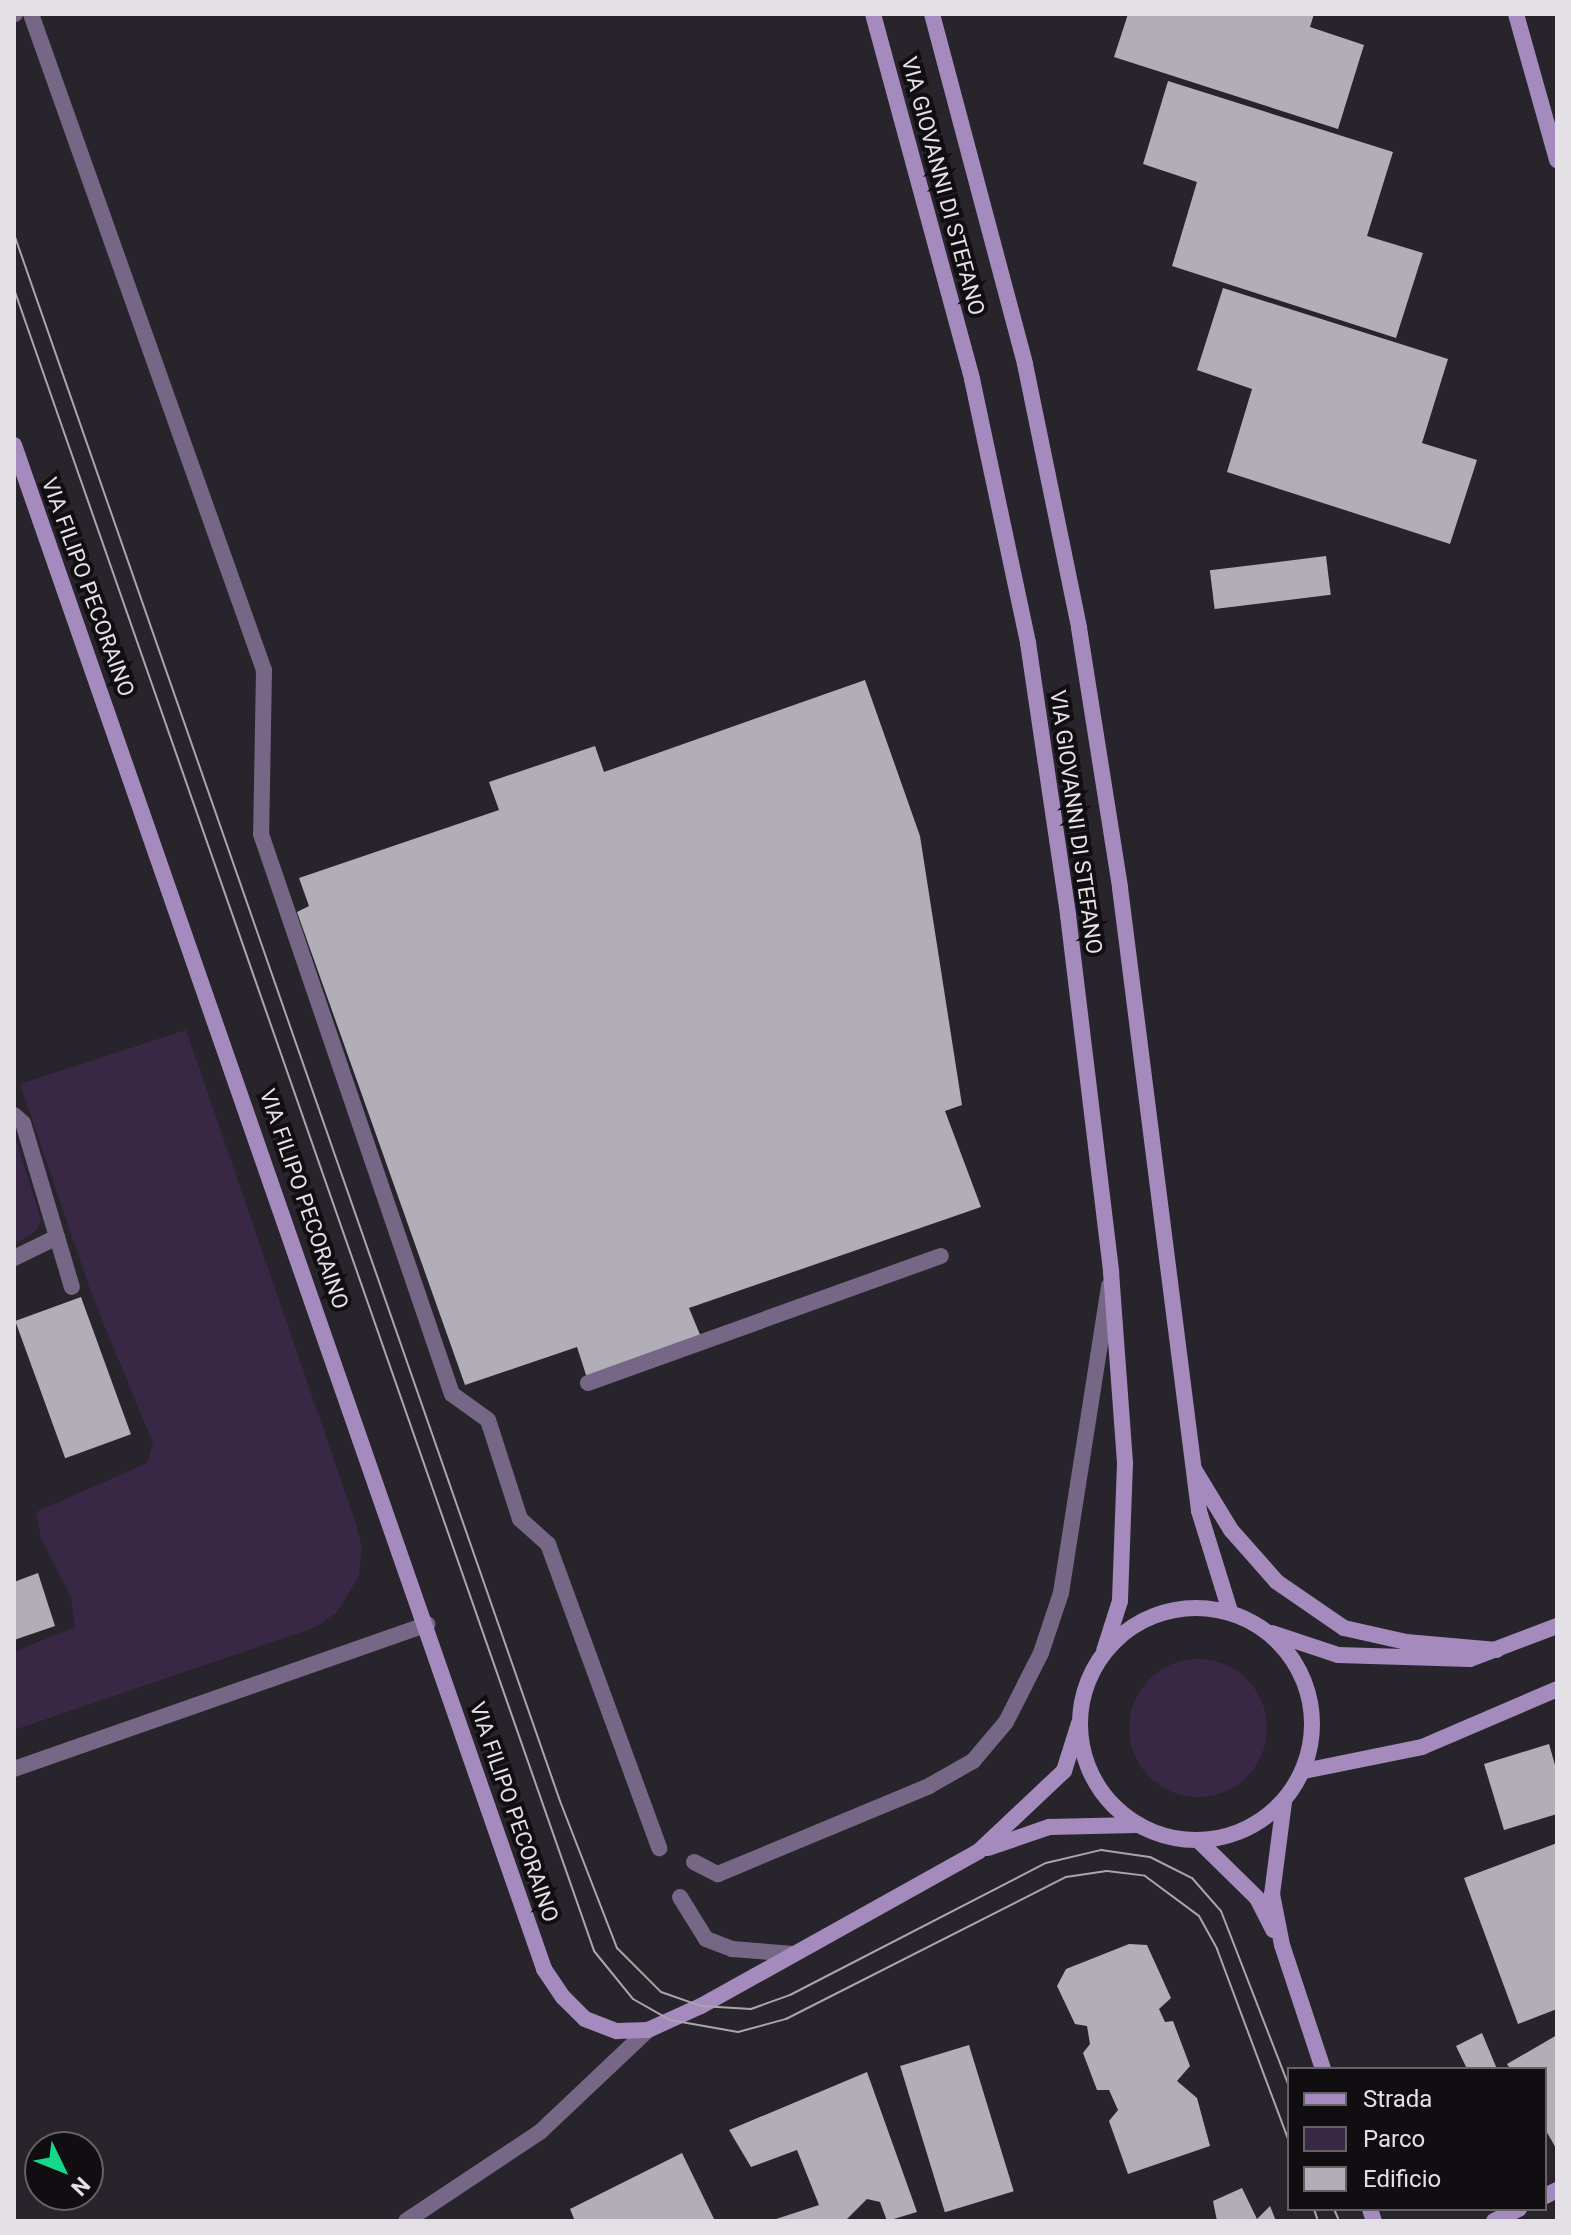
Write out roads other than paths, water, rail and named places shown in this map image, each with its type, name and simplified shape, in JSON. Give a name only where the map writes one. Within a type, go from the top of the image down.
[{"type":"street","points":[[31,14],[264,670],[261,834],[452,1394],[488,1420],[520,1519],[548,1544],[659,1848]]},
{"type":"street","name":"VIA GIOVANNI DI STEFANO","points":[[873,14],[972,379],[1028,643],[1111,1272],[1127,1538],[1120,1601],[1104,1651]]},
{"type":"street","name":"VIA GIOVANNI DI STEFANO","points":[[932,14],[1025,364],[1079,628],[1120,888],[1199,1511],[1230,1611]]},
{"type":"street","points":[[1516,14],[1557,160]]},
{"type":"street","name":"VIA FILIPO PECORAINO","points":[[14,445],[427,1624],[544,1969],[585,2019],[617,2031],[648,2030]]},
{"type":"street","points":[[14,1115],[23,1123],[72,1287]]},
{"type":"street","points":[[14,1258],[57,1237]]},
{"type":"street","points":[[588,1383],[941,1256]]},
{"type":"street","points":[[694,1862],[718,1874],[929,1786],[973,1761],[1006,1722],[1041,1653],[1061,1593],[1111,1272]]},
{"type":"street","points":[[1192,1465],[1231,1530],[1277,1582],[1344,1628],[1406,1642],[1497,1650]]},
{"type":"street","points":[[979,1851],[1064,1771],[1079,1723],[1086,1685],[1104,1651],[1140,1621],[1183,1607],[1230,1611],[1270,1632],[1338,1655],[1470,1659],[1557,1626]]},
{"type":"street","points":[[14,1769],[427,1624]]},
{"type":"street","points":[[406,2221],[540,2132],[648,2030],[794,1954],[979,1851],[1049,1827],[1136,1825],[1199,1841],[1231,1836],[1284,1802],[1304,1771],[1313,1734],[1310,1696],[1296,1661],[1270,1632]]},
{"type":"street","points":[[1304,1771],[1422,1747],[1557,1689]]},
{"type":"street","points":[[1079,1723],[1094,1781],[1136,1825]]},
{"type":"street","points":[[1284,1802],[1272,1894],[1282,1945],[1322,2067]]},
{"type":"street","points":[[1199,1841],[1257,1898],[1282,1945]]},
{"type":"street","points":[[680,1897],[706,1939],[732,1949],[794,1954]]},
{"type":"street","points":[[1494,2221],[1515,2211]]},
{"type":"tram line","points":[[14,234],[560,1801],[617,1948],[661,1992],[701,2006],[751,2009],[790,1995],[1046,1863],[1101,1850],[1150,1857],[1192,1878],[1221,1911],[1287,2081]]},
{"type":"tram line","points":[[14,289],[594,1951],[633,1999],[670,2020],[738,2032],[786,2019],[1066,1877],[1107,1871],[1145,1876],[1199,1916],[1217,1949],[1287,2137]]},
{"type":"tram line","points":[[1315,2211],[1318,2221]]},
{"type":"tram line","points":[[1335,2211],[1339,2221]]}]
